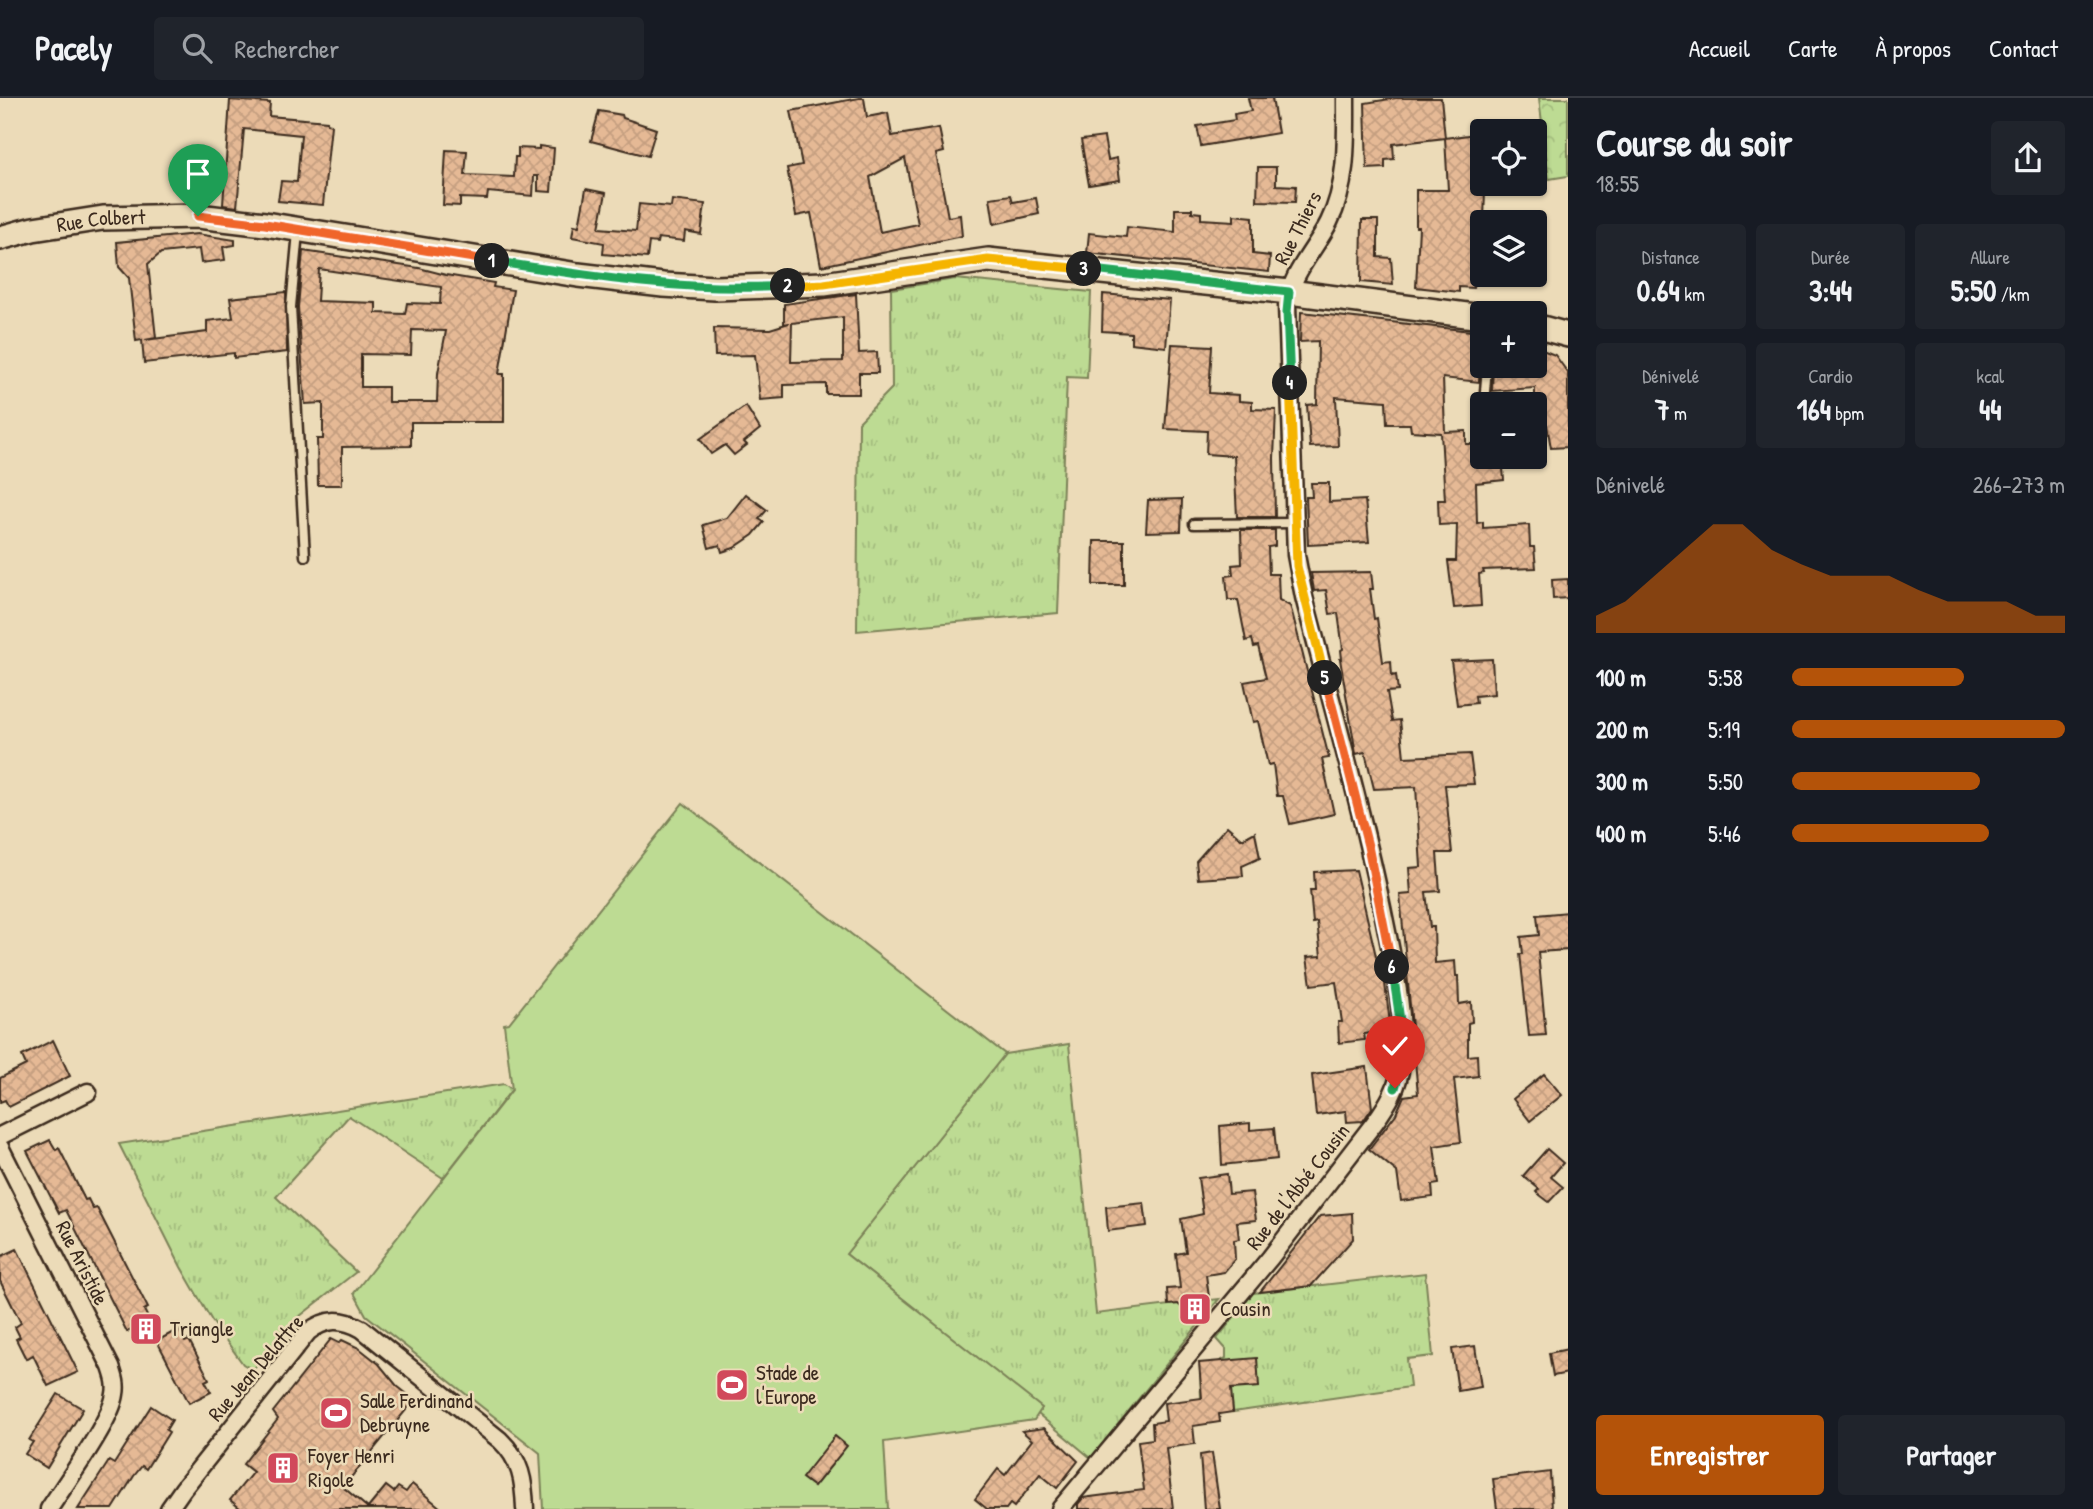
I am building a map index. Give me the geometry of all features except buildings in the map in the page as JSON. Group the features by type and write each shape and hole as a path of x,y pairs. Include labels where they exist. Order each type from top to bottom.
{"main road":[{"name":"Rue Colbert","path":"0,238 70,222 136,216 226,218 578,275 674,286 764,287 824,284 988,260 1289,292 1470,315"},
{"path":"1547,329 1568,335"}],"street":[{"name":"Rue Thiers","path":"1289,292 1330,221 1336,205 1345,160 1346,98"},
{"name":"Rue de l'Abbé Cousin","path":"1060,1509 1270,1258 1376,1122 1391,1098 1400,1074 1402,1034 1389,943 1368,846 1301,587 1296,555 1287,312 1289,292"},
{"path":"0,1136 88,1092"},
{"name":"Rue Aristide","path":"0,1147 111,1367 116,1382 115,1395 106,1420 49,1509"},
{"name":"Rue Jean Delattre","path":"169,1509 308,1332 317,1325 338,1321 362,1329 506,1445 517,1460 522,1474 526,1509"}],"lane":[{"path":"298,229 291,307 305,556"},
{"path":"1194,524 1295,523"}],"green space":[{"path":"1539,98 1568,98 1568,176 1549,179 1547,119 1542,119"},
{"path":"955,279 1091,292 1087,378 1067,377 1058,613 857,631 859,422 892,388 891,289"},
{"path":"683,803 1005,1054 846,1254 1042,1408 1034,1420 884,1442 888,1509 543,1509 540,1453 366,1315 354,1293 512,1090 504,1024 509,1023"},
{"path":"1069,1044 1096,1314 1219,1299 1091,1458 1038,1414 1041,1408 846,1254 1005,1054"},
{"path":"504,1084 512,1089 443,1178 349,1116 276,1197 356,1272 295,1320 253,1370 243,1364 212,1321 181,1267 119,1144"},
{"path":"1425,1273 1433,1356 1407,1359 1410,1387 1233,1412 1232,1402 1201,1398 1200,1372 1226,1358 1226,1349 1217,1339 1253,1293"}],"place":[{"name":"Cousin","path":"1195,1309"},
{"name":"Triangle","path":"146,1329"},
{"name":"Stade de l'Europe","path":"732,1385"},
{"name":"Salle Ferdinand Debruyne","path":"336,1413"},
{"name":"Foyer Henri Rigole","path":"283,1468"}],"route":[{"path":"198,216 265,224 578,275 663,285 715,288 824,284 988,260 1289,292 1287,312 1297,566 1368,846 1389,943 1402,1034 1400,1074 1395,1088"}]}
